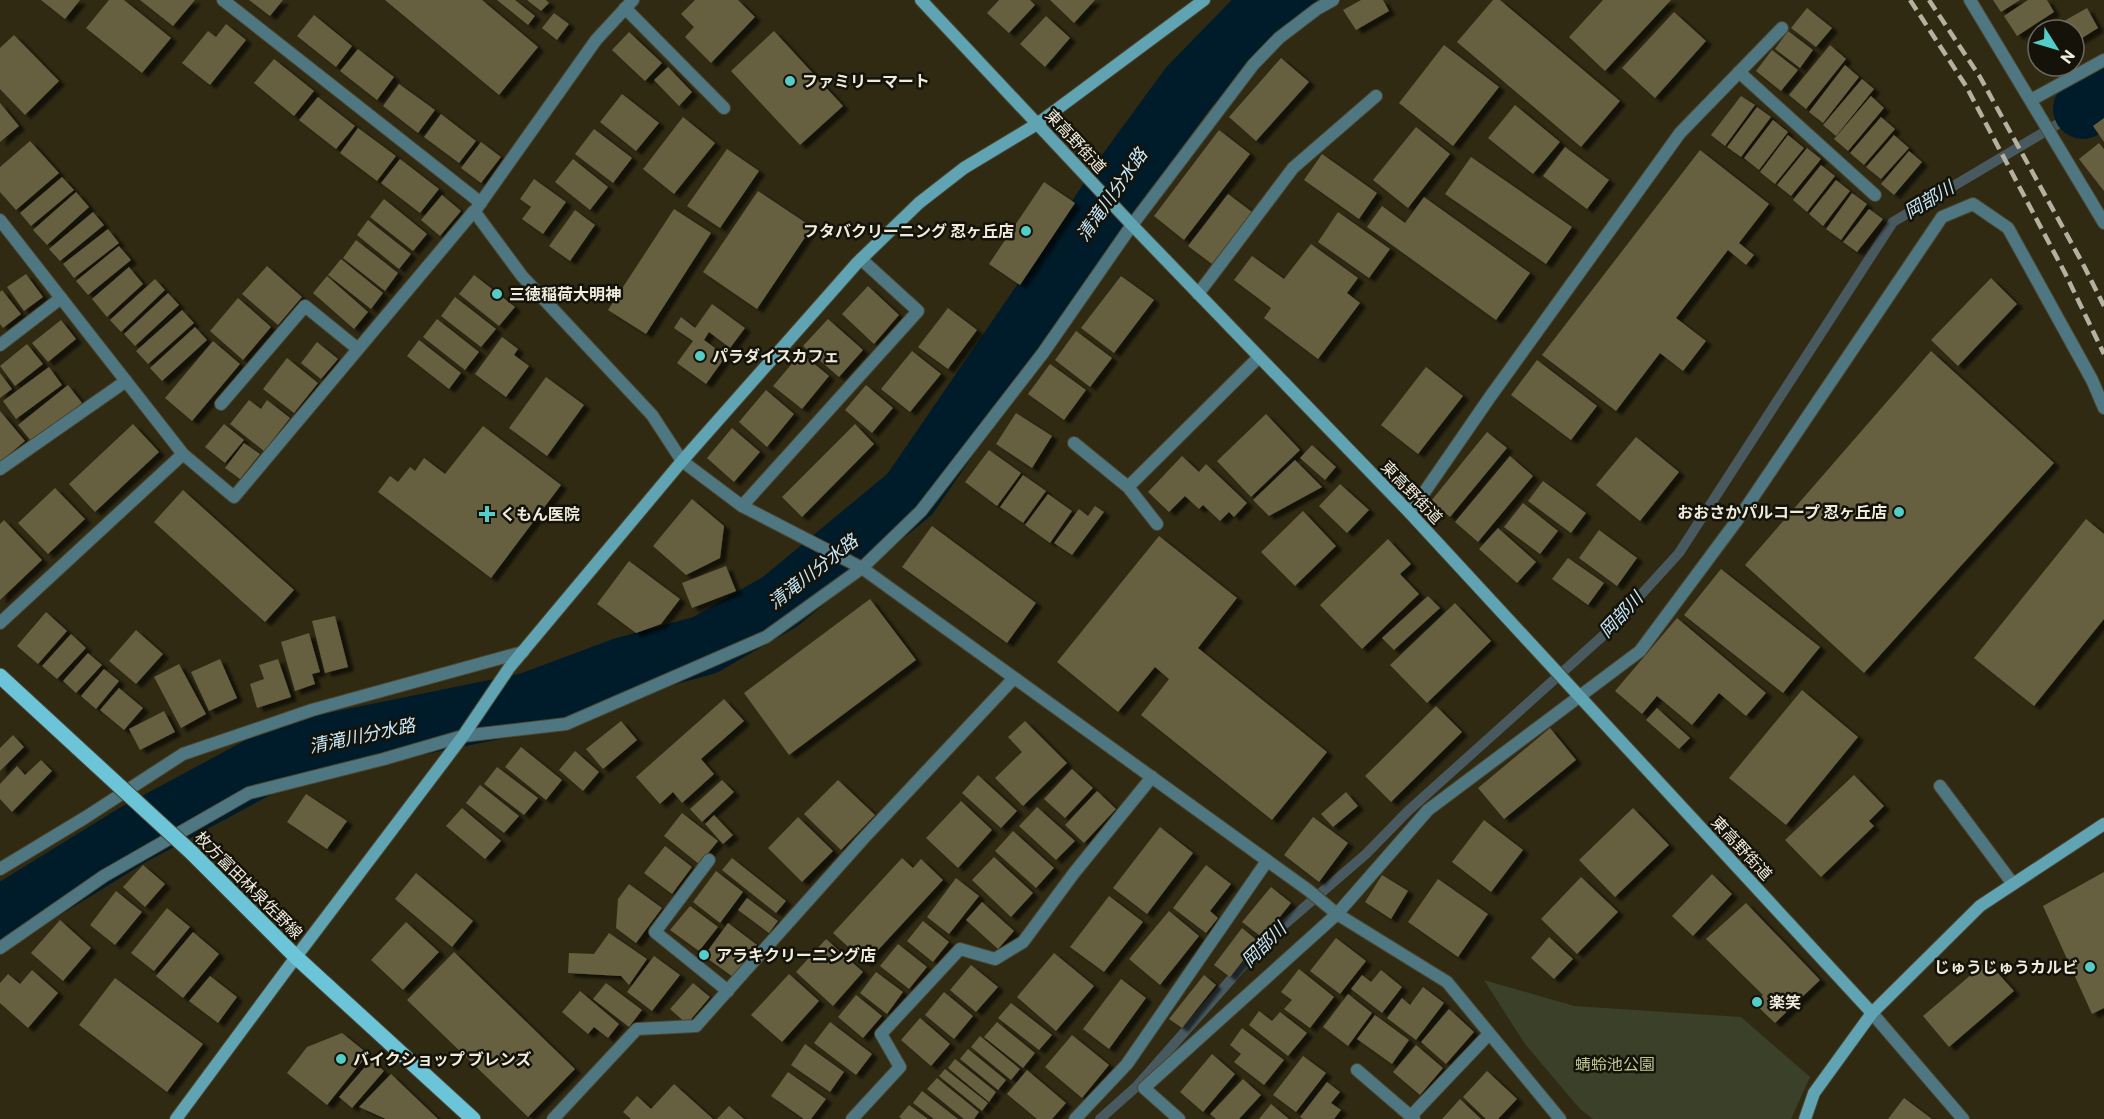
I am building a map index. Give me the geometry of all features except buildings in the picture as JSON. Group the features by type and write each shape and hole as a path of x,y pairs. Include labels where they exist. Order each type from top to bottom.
{"main road":[{"name":"枚方富田林泉佐野線","path":"0,676 191,852 296,957 473,1119"}],"street":[{"path":"223,0 478,207 522,276 652,415 682,461 742,506 862,568 1152,777 1337,914 1447,982 1560,1119"},
{"name":"東高野街道","path":"921,0 1132,225 1410,513 1872,1013"},
{"path":"176,1119 463,736 509,668 682,461 861,259 919,203 964,168 1037,124 1204,0"},
{"path":"0,948 104,876 249,793 384,759 463,736 566,724 766,636 862,568 921,512 1044,353 1132,225 1253,65 1279,38 1317,9 1333,0"},
{"path":"1970,0 2103,221"},
{"path":"0,220 183,454 234,497 478,207 596,40 629,4 724,108"},
{"path":"1410,513 1490,397 1680,133 1782,28"},
{"path":"2031,100 2104,60"},
{"path":"1739,72 1875,195"},
{"path":"1198,294 1293,168 1376,96"},
{"path":"1179,1119 1144,1088 1337,914 1428,810 1640,651 1741,515 1942,218 1973,204 2008,228 2092,380 2104,408"},
{"path":"742,506 918,311 861,259"},
{"path":"0,345 61,298"},
{"path":"221,404 305,306 358,349"},
{"path":"1128,487 1259,357"},
{"path":"0,469 126,381"},
{"path":"1074,443 1128,487 1157,524"},
{"path":"0,623 183,454"},
{"path":"0,869 183,754 312,710 523,652"},
{"path":"553,1119 637,1029 696,1026 863,839 1014,678"},
{"path":"852,1119 900,1067 882,1034 960,950 995,959 1023,942 1074,873 1152,777"},
{"path":"1940,786 2013,884"},
{"path":"1805,1119 1814,1093 1872,1013 1980,906 2104,824"},
{"path":"709,860 655,932 728,991"},
{"path":"1075,1119 1127,1064 1267,861"},
{"path":"1872,1013 1963,1119"},
{"path":"1356,1070 1413,1118 1490,1034"}],"green space":[{"name":"蜻蛉池公園","path":"1484,980 1574,1006 1741,1017 1810,1077 1791,1119 1593,1119 1580,1109 1525,1044"}],"waterway":[{"name":"清滝川分水路","path":"0,917 131,836 287,752 527,703 621,668 705,645 781,601 910,494 1056,281 1126,173 1189,87 1255,19 1287,0"},
{"name":"岡部川","path":"2083,109 2104,96"},
{"name":"岡部川","path":"1100,1119 1136,1087 1264,942 1366,854 1408,811 1606,633 1679,553 1893,222 2083,109"}],"railway":[{"path":"1910,0 1966,86 2065,273 2104,354"},
{"path":"1929,0 1980,77 2104,306"}],"place":[{"name":"ファミリーマート","path":"790,81"},
{"name":"フタバクリーニング 忍ヶ丘店","path":"1026,231"},
{"name":"三徳稲荷大明神","path":"497,294"},
{"name":"パラダイスカフェ","path":"700,356"},
{"name":"おおさかパルコープ 忍ヶ丘店","path":"1899,512"},
{"name":"くもん医院","path":"487,514"},
{"name":"アラキクリーニング店","path":"704,955"},
{"name":"じゅうじゅうカルビ","path":"2090,967"},
{"name":"楽笑","path":"1757,1002"},
{"name":"バイクショップ ブレンズ","path":"341,1059"}]}
